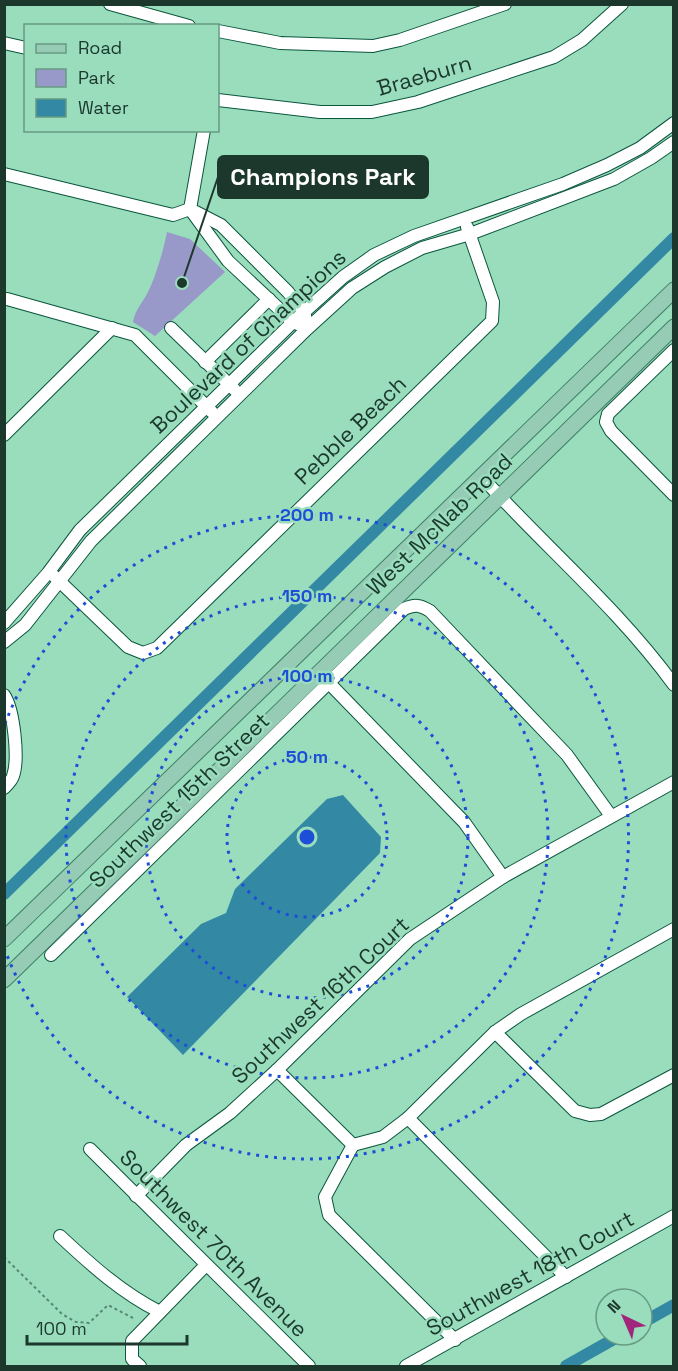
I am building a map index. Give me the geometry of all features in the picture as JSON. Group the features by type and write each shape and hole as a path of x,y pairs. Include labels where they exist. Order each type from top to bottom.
{"main road":[{"name":"West McNab Road","path":"4,939 674,290"},
{"name":"West McNab Road","path":"4,980 674,327"}],"street":[{"path":"110,4 182,24"},
{"path":"219,31 280,43 373,46 400,40 505,4"},
{"name":"Braeburn","path":"219,100 320,112 372,112 418,102 554,57 582,40 622,4"},
{"path":"4,43 24,48"},
{"name":"Boulevard of Champions","path":"4,623 48,573 80,530 293,322 343,277 374,255 414,236 563,184 607,165 640,148 674,123"},
{"path":"204,132 190,209 228,261 293,322 308,329"},
{"name":"Boulevard of Champions","path":"4,642 25,625 91,541 352,288 385,267 422,248 470,234 614,179 674,142"},
{"path":"4,174 173,215 190,209 221,225 288,292 304,312 308,329"},
{"name":"Pebble Beach","path":"48,573 60,580 128,647 143,653 157,648 492,321 493,302 464,218"},
{"path":"7,299 135,335 218,417"},
{"path":"205,362 269,299"},
{"path":"4,435 112,328"},
{"path":"171,328 240,395"},
{"path":"674,350 608,414 606,422 611,431 674,495"},
{"path":"481,476 600,599 674,685"},
{"name":"Southwest 15th Street","path":"51,955 404,609 417,605 430,611 567,755 611,816"},
{"path":"329,683 464,822 503,877"},
{"path":"4,694 9,702 16,739 13,776 4,788"},
{"name":"Southwest 16th Court","path":"136,1196 186,1145 230,1113 277,1070 410,939 503,877 674,782"},
{"path":"455,1340 329,1215 325,1197 353,1145 383,1137 408,1118 495,1032 521,1014 674,928"},
{"path":"495,1032 576,1111 590,1115 601,1114 674,1075"},
{"path":"277,1070 353,1145"},
{"path":"408,1118 566,1276"},
{"name":"Southwest 70th Avenue","path":"90,1149 309,1366"},
{"name":"Southwest 18th Court","path":"406,1366 674,1216"},
{"path":"60,1236 97,1270 143,1304 160,1312"},
{"path":"136,1363 132,1341 206,1265"}],"path":[{"path":"4,1257 62,1314 76,1322 89,1323 108,1305 133,1318"}],"green space":[{"path":"167,232 190,239 225,272 155,336 133,322 154,278"}],"water":[{"path":"343,795 381,837 380,853 183,1055 127,997 201,924 226,913 235,889 327,799"}],"waterway":[{"path":"4,894 674,238"},
{"path":"654,1316 674,1305"},
{"path":"566,1366 600,1347"}],"place":[{"name":"Champions Park","path":"182,283"}]}
